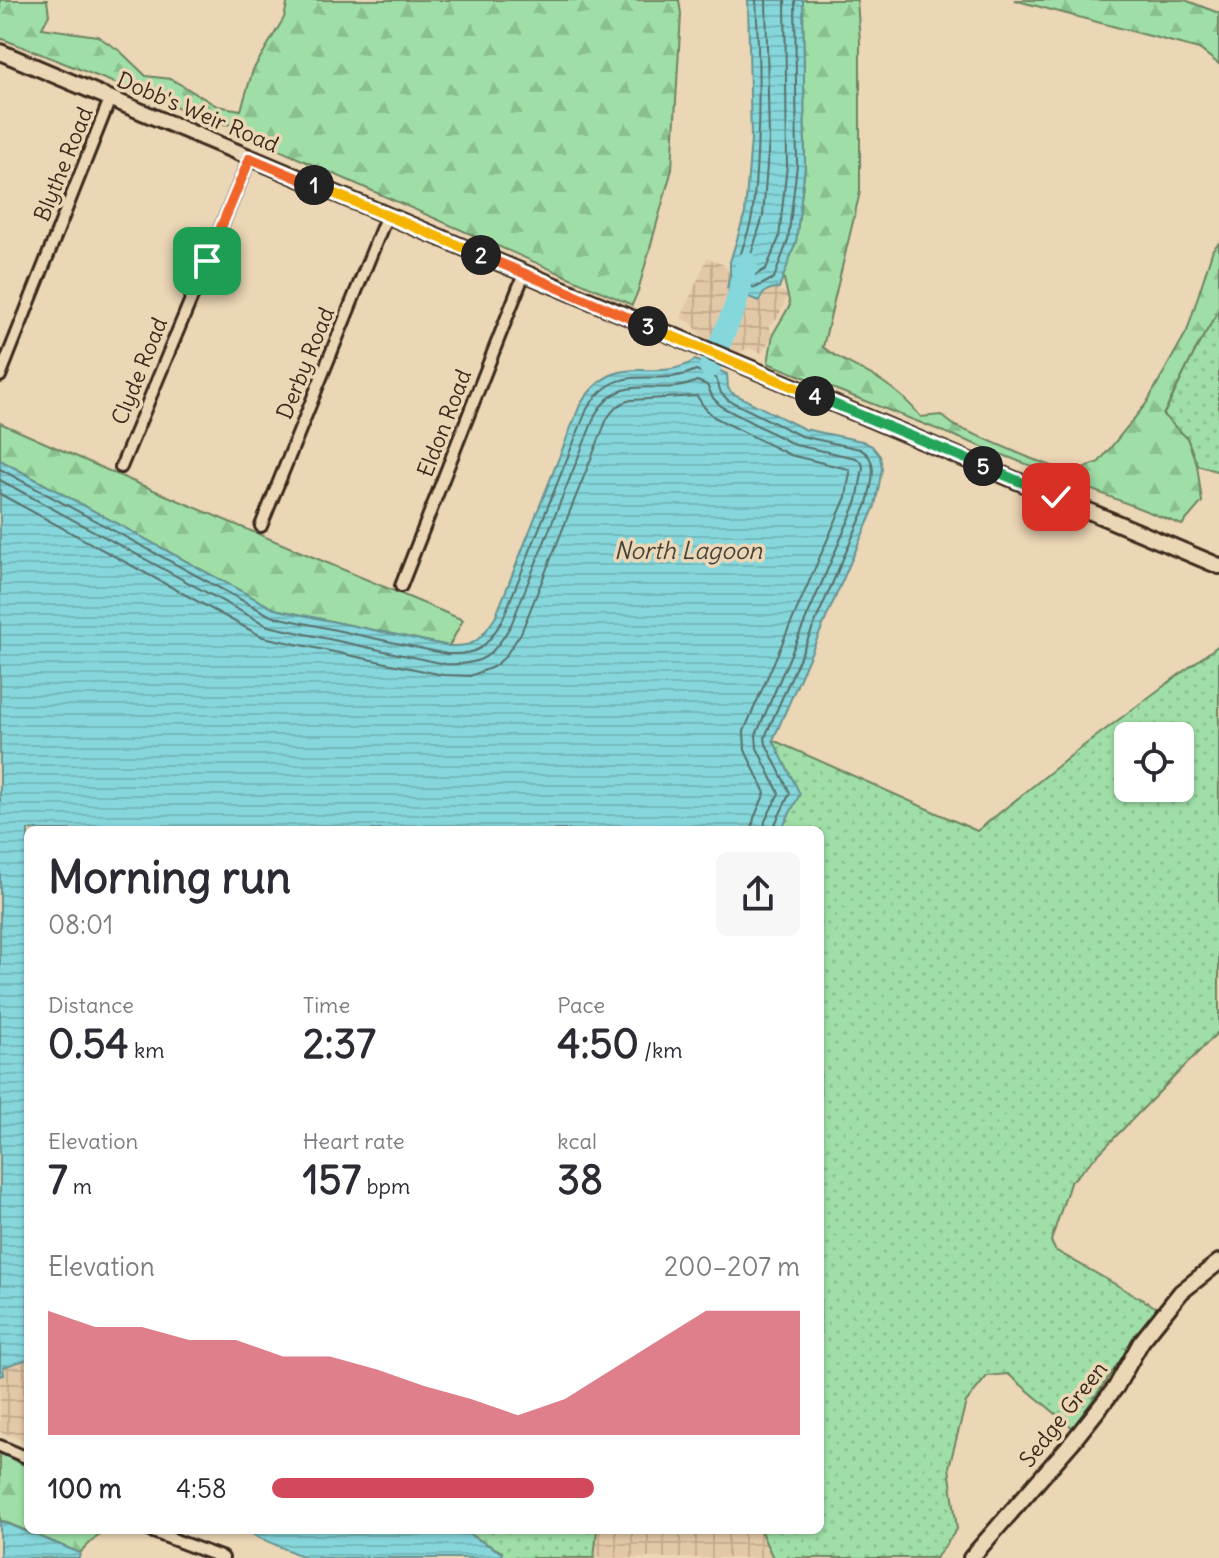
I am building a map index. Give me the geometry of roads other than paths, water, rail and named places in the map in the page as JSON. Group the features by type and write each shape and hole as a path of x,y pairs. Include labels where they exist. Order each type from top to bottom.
{"street":[{"name":"Dobb's Weir Road","path":"0,52 1219,566"},
{"name":"Blythe Road","path":"0,376 110,99"},
{"name":"Clyde Road","path":"121,467 250,158"},
{"name":"Derby Road","path":"261,526 387,215"},
{"name":"Eldon Road","path":"401,586 524,274"},
{"name":"Sedge Green","path":"971,1558 1116,1387 1141,1342 1181,1292 1219,1262"},
{"path":"0,1446 24,1456"},
{"path":"159,1534 223,1558"}],"water":[{"path":"748,0 803,0 805,165 796,242 779,288 767,291 759,301 746,296 745,290 738,292 727,288 730,262 745,213 751,139"},
{"name":"North Lagoon","path":"695,360 727,374 728,388 732,393 804,429 862,441 872,446 880,456 882,469 875,506 773,740 800,794 783,826 24,826 24,1360 3,1367 4,1375 0,1376 0,460 274,609 449,646 466,645 481,636 495,618 580,405 594,387 608,376 636,370 679,367"},
{"path":"0,1521 24,1531 24,1534 32,1534 80,1553 79,1558 0,1558"},
{"path":"253,1534 468,1534 502,1553 500,1558 306,1558"}],"waterway":[{"path":"710,367 735,307 747,263"}]}
